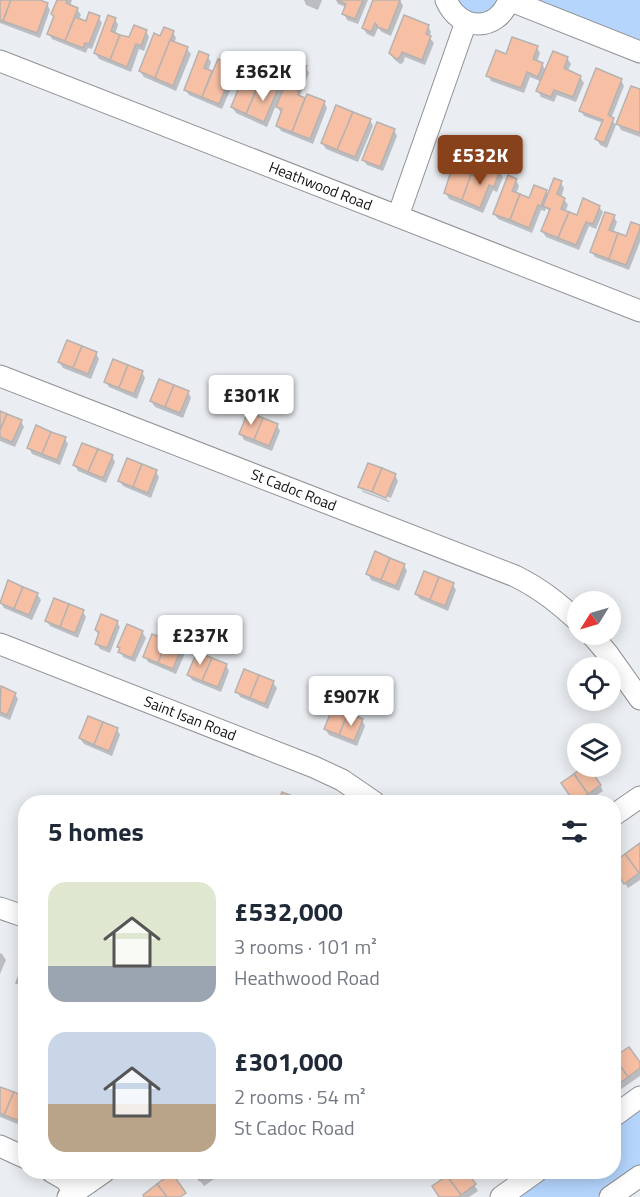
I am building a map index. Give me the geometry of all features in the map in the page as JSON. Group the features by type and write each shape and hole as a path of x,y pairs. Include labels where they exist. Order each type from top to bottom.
{"street":[{"path":"446,0 450,10 457,17 476,24 496,19 503,12 509,0 640,52"},
{"path":"398,216 466,22"},
{"name":"Heathwood Road","path":"0,61 640,311"},
{"name":"St Cadoc Road","path":"0,376 515,576 536,586 567,611"},
{"name":"Saint Isan Road","path":"0,644 314,767 342,780 364,795"},
{"path":"600,645 640,699"},
{"path":"621,810 640,797"},
{"path":"0,908 18,914"},
{"path":"621,1111 640,1097"},
{"path":"0,1146 18,1154"},
{"path":"610,1197 640,1176"},
{"path":"64,1179 71,1195 94,1179"},
{"path":"501,1197 526,1179"}],"shaded area":[{"path":"454,0 501,0 497,8 475,16"},
{"path":"522,0 640,0 640,46"},
{"path":"640,1105 640,1169 600,1197 512,1197 537,1179 621,1179 621,1119"}],"building":[{"path":"0,0 11,0 3,21 0,20"},
{"path":"11,0 40,0 48,3 37,33 3,21"},
{"path":"57,0 67,0 66,3 78,8 65,41 47,34 54,16 51,14"},
{"path":"337,0 363,0 355,19 342,14 346,4"},
{"path":"373,0 400,0 388,31 377,27 375,23 371,32 362,28"},
{"path":"89,12 100,16 89,44 85,43 83,48 65,41 75,17 86,21"},
{"path":"108,15 116,18 111,31 120,35 110,60 94,53"},
{"path":"404,15 429,25 426,34 431,36 422,60 402,52 396,59 389,53"},
{"path":"134,25 147,30 141,46 136,44 127,67 110,60 120,35 129,37"},
{"path":"164,27 174,31 155,78 139,71 154,33 160,36"},
{"path":"512,37 538,46 533,59 543,63 538,77 527,72 521,88 486,76 496,50 506,54"},
{"path":"170,40 188,47 173,86 155,78"},
{"path":"199,51 209,55 204,68 212,71 202,97 184,90"},
{"path":"553,51 568,57 564,68 581,76 573,97 554,90 551,97 536,91"},
{"path":"218,59 235,66 219,104 202,97"},
{"path":"294,61 307,66 297,90 298,95 305,98 292,132 276,126 282,109 276,107"},
{"path":"596,68 622,79 608,115 614,118 604,143 595,139 603,120 579,111"},
{"path":"239,69 261,78 246,114 231,107 240,85 233,82"},
{"path":"271,80 280,84 264,122 246,114 257,89 266,93"},
{"path":"631,86 640,89 640,133 616,124"},
{"path":"307,94 325,101 310,139 292,132"},
{"path":"336,105 353,112 337,150 321,143"},
{"path":"353,112 371,119 355,157 337,150"},
{"path":"377,122 395,129 380,167 362,160"},
{"path":"460,155 469,159 464,172 471,175 462,200 444,193 452,168 454,169"},
{"path":"485,164 500,170 494,187 489,185 480,208 462,200 471,175 480,177"},
{"path":"508,175 517,179 512,191 520,194 510,220 493,214"},
{"path":"554,178 562,181 557,194 565,198 561,209 569,212 558,238 541,231 550,209 543,206"},
{"path":"534,185 547,190 529,228 510,220 520,194 529,198"},
{"path":"583,198 600,206 593,224 586,222 576,245 558,238 569,212 577,215"},
{"path":"605,212 615,215 609,230 618,233 609,259 590,252"},
{"path":"631,222 640,225 640,229 626,265 609,259 618,233 626,236"},
{"path":"67,340 82,346 73,368 58,362"},
{"path":"82,346 97,352 88,374 73,368"},
{"path":"113,359 128,365 119,388 104,382"},
{"path":"128,365 143,371 134,394 119,388"},
{"path":"159,379 174,385 165,407 150,401"},
{"path":"174,385 189,391 180,413 165,407"},
{"path":"0,411 7,414 0,430"},
{"path":"248,412 263,418 254,440 239,434"},
{"path":"7,414 22,420 12,442 0,437 0,430"},
{"path":"263,418 278,424 269,446 254,440"},
{"path":"36,425 51,432 42,454 27,448"},
{"path":"51,432 66,437 57,460 42,454"},
{"path":"82,443 98,449 88,472 73,465"},
{"path":"98,449 113,455 103,478 88,472"},
{"path":"127,458 142,464 133,487 118,481"},
{"path":"368,463 382,468 372,492 358,487"},
{"path":"142,464 157,470 148,493 133,487"},
{"path":"382,468 396,474 386,498 372,492"},
{"path":"375,551 390,558 381,580 366,574"},
{"path":"390,558 405,564 396,586 381,580"},
{"path":"424,571 439,577 430,600 415,594"},
{"path":"439,577 454,583 445,606 430,600"},
{"path":"8,580 23,587 14,609 0,603"},
{"path":"23,587 38,593 29,615 14,609"},
{"path":"54,598 69,604 60,627 45,621"},
{"path":"69,604 84,610 75,633 60,627"},
{"path":"101,614 118,621 107,648 95,644 99,632 95,630"},
{"path":"127,624 143,631 132,658 118,652 120,648 117,647"},
{"path":"152,634 167,640 158,663 143,657"},
{"path":"167,640 182,646 173,669 158,663"},
{"path":"197,652 212,658 202,681 187,675"},
{"path":"212,658 227,664 218,687 202,681"},
{"path":"244,669 259,675 250,698 235,692"},
{"path":"259,675 274,681 265,704 250,698"},
{"path":"1,686 16,693 7,715 0,712"},
{"path":"333,707 348,713 339,735 324,729"},
{"path":"348,713 363,719 354,741 339,735"},
{"path":"88,716 103,722 94,745 79,738"},
{"path":"103,722 118,728 109,751 94,745"},
{"path":"570,777 576,777 588,794 569,795 561,783"},
{"path":"576,777 596,777 601,785 588,794"},
{"path":"640,843 640,872 639,873 625,854"},
{"path":"625,854 639,873 624,884 621,880 621,857"},
{"path":"629,1047 640,1062 640,1068 628,1077 621,1067 621,1052"},
{"path":"621,1067 628,1077 621,1082"},
{"path":"0,1087 14,1092 4,1115 0,1113"},
{"path":"14,1092 18,1094 18,1120 4,1115"},
{"path":"164,1179 176,1179 186,1193 180,1197 167,1197 157,1184"},
{"path":"442,1179 449,1179 461,1195 439,1197 432,1186"},
{"path":"449,1179 472,1179 476,1184 461,1195"},
{"path":"157,1184 167,1197 144,1197 143,1195"}]}
